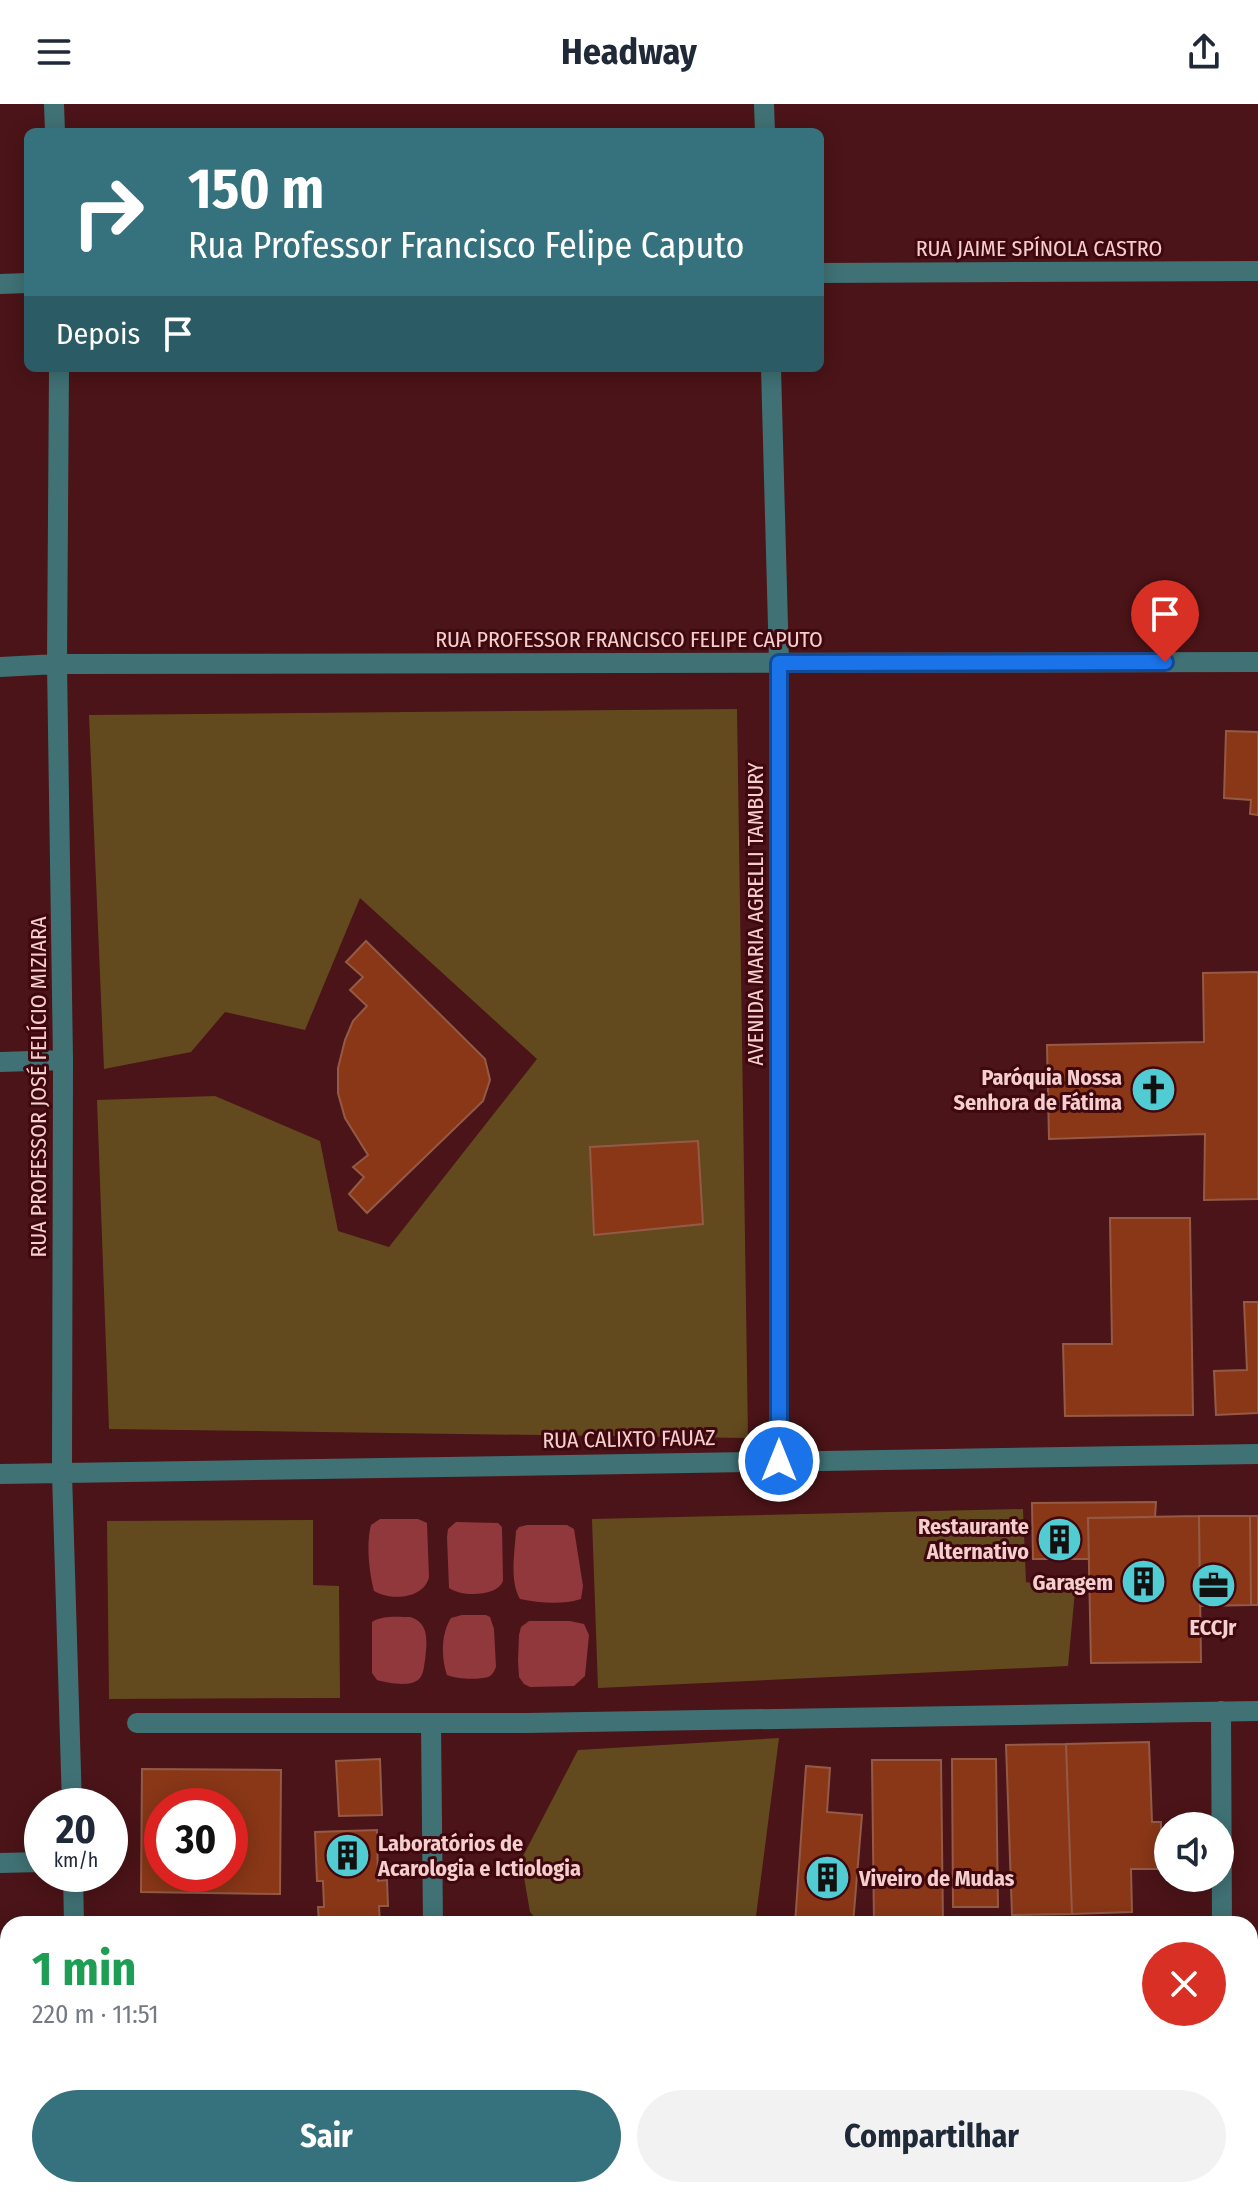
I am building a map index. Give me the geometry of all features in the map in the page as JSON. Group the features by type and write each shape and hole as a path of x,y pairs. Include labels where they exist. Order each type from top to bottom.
{"street":[{"path":"54,104 55,128"},
{"path":"764,104 765,128"},
{"name":"RUA JAIME SPÍNOLA CASTRO","path":"824,273 1258,271"},
{"path":"0,284 24,283"},
{"name":"RUA PROFESSOR JOSÉ FELÍCIO MIZIARA","path":"59,372 57,664 63,1060 62,1473 71,1788"},
{"name":"AVENIDA MARIA AGRELLI TAMBURY","path":"771,372 779,663 779,1461"},
{"name":"RUA PROFESSOR FRANCISCO FELIPE CAPUTO","path":"0,667 57,664 1258,662"},
{"path":"0,1062 63,1060"},
{"name":"RUA CALIXTO FAUAZ","path":"0,1474 1258,1454"},
{"path":"1221,1711 1222,1916"},
{"path":"137,1723 431,1724 1258,1711"},
{"path":"431,1724 433,1916"},
{"path":"0,1863 24,1862"},
{"path":"73,1892 74,1916"}],"shaded area":[{"path":"737,709 748,1438 109,1429 97,1100 215,1096 320,1141 338,1231 389,1247 537,1059 360,898 305,1030 225,1012 191,1052 104,1069 89,715"},
{"path":"1023,1509 1026,1582 1075,1591 1068,1666 598,1688 592,1519"},
{"path":"380,1519 418,1519 427,1523 429,1577 421,1590 414,1594 398,1597 374,1591 369,1541 371,1525"},
{"path":"313,1520 313,1585 339,1586 340,1698 109,1699 107,1521"},
{"path":"456,1522 498,1523 502,1527 503,1581 494,1590 470,1594 449,1588 447,1537 448,1529"},
{"path":"527,1525 567,1525 574,1529 583,1586 581,1599 551,1603 520,1599 514,1574 516,1531"},
{"path":"462,1615 490,1617 494,1629 496,1667 488,1677 467,1679 447,1675 443,1653 445,1631 451,1618"},
{"path":"385,1617 410,1617 421,1624 426,1634 421,1676 406,1684 377,1680 372,1673 372,1622"},
{"path":"529,1621 584,1624 589,1635 585,1676 574,1686 530,1687 519,1677 519,1635 521,1627"},
{"path":"779,1738 756,1916 534,1916 530,1912 521,1860 578,1750"}],"building":[{"path":"1226,731 1258,732 1258,815 1250,814 1251,800 1224,798"},
{"path":"366,941 485,1059 490,1080 483,1101 367,1213 349,1194 364,1177 353,1167 368,1155 345,1118 338,1093 338,1068 345,1040 353,1021 367,1006 350,990 363,977 346,962"},
{"name":"Paróquia Nossa Senhora de Fátima","path":"1258,972 1258,1199 1204,1200 1205,1134 1049,1139 1047,1045 1204,1042 1203,973"},
{"path":"698,1141 703,1224 594,1235 590,1147"},
{"path":"1110,1218 1190,1218 1193,1415 1065,1416 1063,1344 1112,1344"},
{"path":"1244,1302 1258,1302 1258,1413 1216,1415 1214,1371 1247,1370"},
{"name":"Restaurante Alternativo","path":"1156,1502 1155,1517 1088,1518 1089,1559 1033,1559 1032,1503"},
{"name":"Garagem","path":"1199,1516 1201,1662 1091,1663 1088,1518"},
{"path":"1199,1516 1250,1516 1251,1605 1200,1606"},
{"path":"1250,1516 1258,1516 1258,1605 1251,1605"},
{"path":"1149,1742 1154,1869 1131,1869 1132,1912 1072,1914 1066,1744"},
{"path":"1066,1744 1072,1914 1012,1915 1006,1745"},
{"path":"380,1759 382,1815 339,1816 336,1761"},
{"path":"952,1759 996,1759 998,1907 953,1907"},
{"path":"872,1760 941,1760 943,1916 874,1916"},
{"name":"Viveiro de Mudas","path":"806,1766 830,1768 827,1812 862,1815 854,1916 796,1916"},
{"path":"142,1769 281,1770 280,1894 141,1892"},
{"name":"Laboratórios de Acarologia e Ictiologia","path":"377,1830 378,1881 387,1880 388,1906 379,1906 380,1916 319,1916 318,1907 324,1907 323,1881 317,1881 315,1832"}],"place":[{"name":"Paróquia Nossa Senhora de Fátima","path":"1153,1090"},
{"name":"Restaurante Alternativo","path":"1060,1539"},
{"name":"Garagem","path":"1144,1582"},
{"name":"ECCJr","path":"1213,1586"},
{"name":"Laboratórios de Acarologia e Ictiologia","path":"347,1856"},
{"name":"Viveiro de Mudas","path":"828,1878"}],"route":[{"path":"779,1461 779,663 1165,662"}]}
